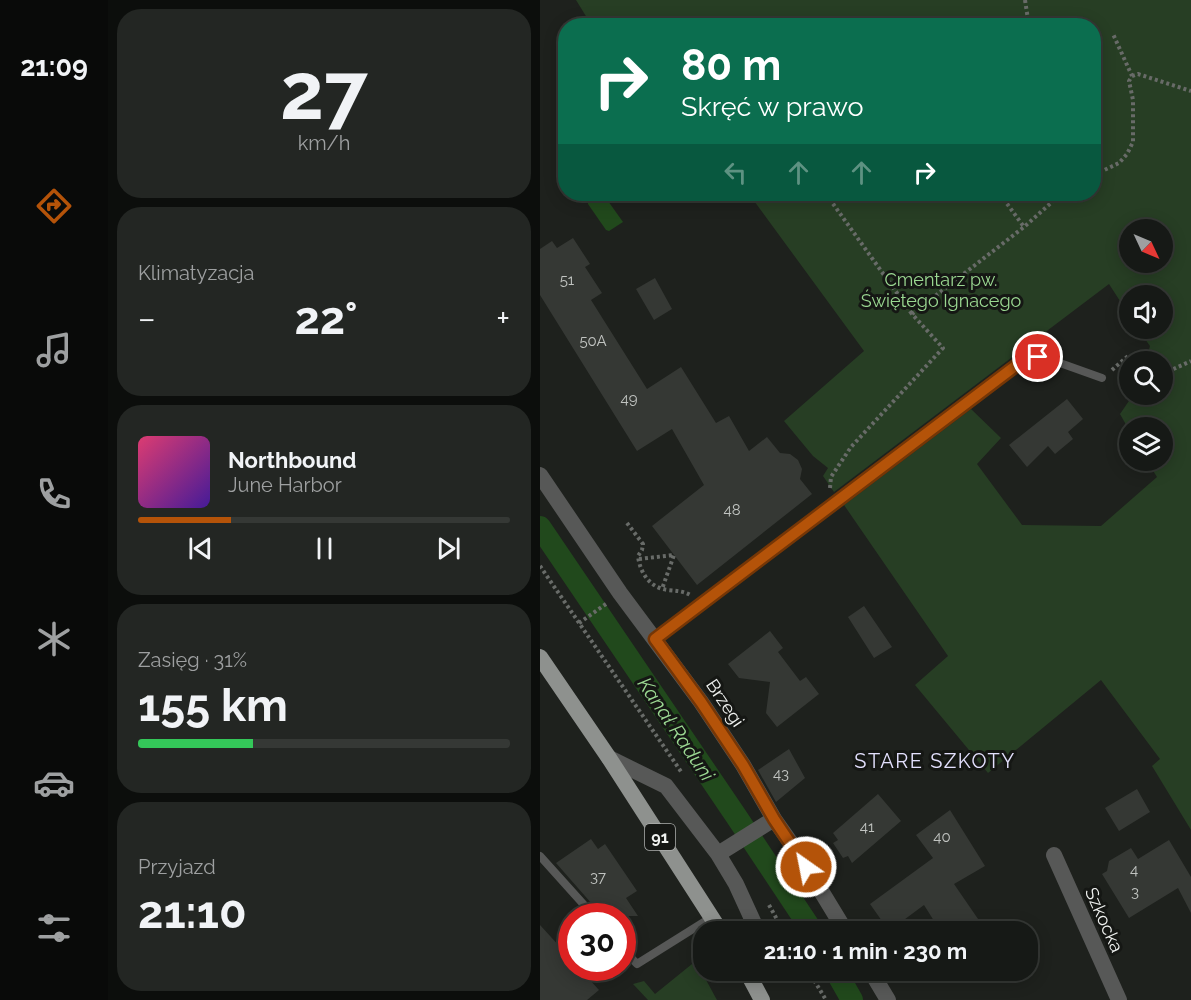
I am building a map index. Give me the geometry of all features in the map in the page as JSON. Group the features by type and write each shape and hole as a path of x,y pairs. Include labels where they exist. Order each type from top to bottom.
{"main road":[{"name":"91","path":"540,657 609,758 714,921"},
{"path":"752,981 762,1000"}],"street":[{"name":"Brzegi","path":"540,475 620,593 707,711 743,765 770,821 798,853 839,921"},
{"path":"609,758 666,786 718,854 736,884 753,921"},
{"path":"718,854 770,821"},
{"name":"Szkocka","path":"1054,855 1119,1000"},
{"path":"877,981 888,1000"}],"lane":[{"path":"655,639 1026,358 1046,358 1102,378"},
{"path":"540,856 582,903"},
{"path":"636,963 712,917"}],"path":[{"path":"1025,0 1028,18"},
{"path":"1113,34 1132,76"},
{"path":"1132,76 1138,75 1191,91"},
{"path":"1101,172 1119,164 1133,142 1133,100 1129,81 1132,76"},
{"path":"831,201 912,314 943,348 851,447 831,477 830,490 834,504"},
{"path":"1005,201 1024,227"},
{"path":"912,314 1024,227 1053,201"},
{"path":"1173,369 1191,361"},
{"path":"1102,378 1119,364"},
{"path":"627,523 640,537 643,544 638,556 645,576 662,589 691,595 700,605"},
{"path":"639,559 674,555 662,589"},
{"path":"540,566 685,778"},
{"path":"579,623 614,598"},
{"path":"768,904 778,921"},
{"path":"815,981 826,1000"}],"green space":[{"name":"Cmentarz pw. Świętego Ignacego","path":"576,0 1191,0 1191,830 1152,766 1160,759 1101,680 988,773 915,685 948,656 844,505 971,409 1001,438 977,464 1022,525 1101,526 1157,477 1153,471 1173,471 1173,417 1122,417 1120,414 1126,405 1173,405 1173,351 1149,351 1150,346 1145,339 1173,339 1173,285 1119,285 1119,300 1109,284 834,492 823,476 828,468 813,456 784,421 864,351 754,201 1101,201 1101,18 587,18"},
{"path":"692,964 693,981 706,981 717,1000 648,1000 633,984 644,981 655,994"}],"shaded area":[{"path":"588,201 608,201 623,222 609,231 606,230"}],"building":[{"path":"573,238 590,264 585,267 602,293 591,300 647,389 681,367 716,423 729,416 749,451 767,437 780,453 790,454 798,460 802,469 800,479 812,494 697,585 652,526 704,485 672,429 637,451 540,295 540,249 552,241 557,248"},
{"path":"655,278 672,309 654,320 636,289"},
{"path":"1067,399 1083,419 1068,432 1073,439 1055,454 1048,446 1027,467 1009,445"},
{"path":"864,606 892,647 874,658 848,617"},
{"path":"770,631 783,648 778,652 800,681 806,677 819,694 777,727 766,713 770,682 739,678 728,664"},
{"path":"789,749 805,778 776,802 758,770"},
{"path":"1137,789 1150,812 1119,831 1105,808"},
{"path":"878,794 901,821 852,863 848,856 843,858 833,843 838,840 833,833"},
{"path":"950,810 985,866 954,884 979,921 934,921 924,905 902,921 882,921 870,904 933,858 916,835"},
{"path":"591,839 598,849 605,844 637,891 626,898 629,903 591,903 556,863"},
{"path":"1169,840 1191,877 1191,913 1178,888 1129,918 1102,874 1107,871 1109,861 1131,848 1138,859"},
{"path":"540,925 558,945 558,981 591,981 599,990 587,1000 540,1000"}],"waterway":[{"name":"Kanał Raduni","path":"540,527 806,921"},
{"name":"Kanał Raduni","path":"841,981 852,1000"}],"district":[{"name":"STARE SZKOTY","path":"935,761"}],"route":[{"path":"806,867 774,819 743,765 655,639 1026,358 1038,357"}]}
